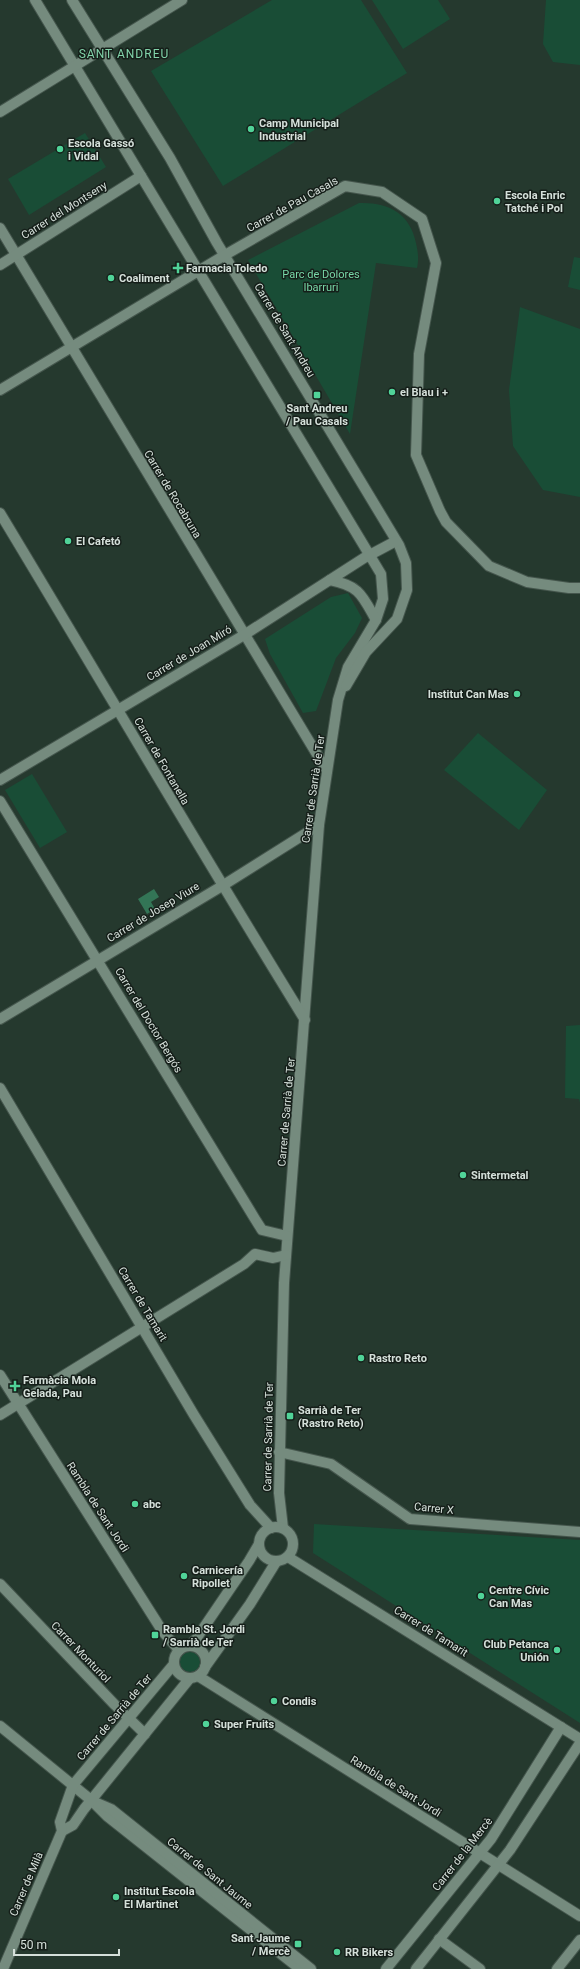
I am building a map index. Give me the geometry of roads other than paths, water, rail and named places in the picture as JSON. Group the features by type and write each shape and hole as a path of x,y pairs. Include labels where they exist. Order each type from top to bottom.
{"street":[{"path":"35,0 370,555"},
{"name":"Carrer de Sant Andreu","path":"72,0 170,158 393,543"},
{"path":"0,112 182,0"},
{"name":"Carrer del Montseny","path":"0,265 141,176"},
{"name":"Carrer de Pau Casals","path":"0,390 199,272 225,255 346,186 382,192 422,219 436,263 419,354 416,455 446,522 490,566 527,582 569,588 580,588"},
{"name":"Carrer de Rocabruna","path":"0,228 327,771"},
{"name":"Carrer de Fontanella","path":"0,513 119,709 222,886 305,1020"},
{"name":"Carrer de Joan Miró","path":"0,780 244,635 370,555 393,543"},
{"name":"Carrer de Sarrià de Ter","path":"338,700 366,652 397,619 407,590 406,563 393,543"},
{"name":"Carrer de Sarrià de Ter","path":"282,1528 279,1493 279,1452 286,1255 319,825 338,700 348,667 376,620 383,599 381,574 370,555"},
{"path":"330,580 344,583 361,594 376,620"},
{"name":"Carrer del Doctor Bergós","path":"0,801 98,959 262,1230 288,1236"},
{"name":"Carrer de Josep Viure","path":"0,1019 222,886 319,825"},
{"name":"Carrer de Tamarit","path":"0,1088 194,1415 246,1498 271,1528"},
{"path":"0,1415 244,1264 255,1254 273,1258 286,1255"},
{"name":"Rambla de Sant Jordi","path":"0,1375 163,1632 184,1648"},
{"name":"Carrer X","path":"279,1452 331,1464 410,1519 580,1532"},
{"path":"62,1831 73,1826 91,1800 145,1734 194,1677 205,1667 250,1604 276,1562 288,1557 292,1552 293,1541 291,1536 282,1528 271,1528 261,1536 259,1544 249,1561 201,1633 176,1654 174,1664 177,1673 181,1676 194,1677"},
{"path":"259,1544 263,1556 276,1562"},
{"name":"Carrer de Tamarit","path":"288,1557 580,1739"},
{"name":"Carrer Monturiol","path":"0,1584 145,1734"},
{"path":"184,1648 198,1649 202,1652 206,1662 205,1667"},
{"name":"Carrer de Sarrià de Ter","path":"73,1785 174,1664"},
{"name":"Rambla de Sant Jordi","path":"194,1677 580,1916"},
{"name":"Carrer de Sant Jaume","path":"0,1726 91,1800 107,1816 300,1969"},
{"name":"Carrer de la Mercè","path":"386,1969 491,1839 561,1727"},
{"path":"416,1969 497,1864 510,1850 580,1743"},
{"name":"Carrer de Milà","path":"3,1969 62,1831 60,1822 73,1785"},
{"name":"Carrer de Sant Jaume","path":"91,1800 111,1809 311,1969"},
{"path":"439,1939 480,1969"},
{"path":"558,1969 580,1940"}],"place":[{"name":"Camp Municipal Industrial","path":"251,129"},
{"name":"Escola Gassó i Vidal","path":"60,149"},
{"name":"Escola Enric Tatché i Pol","path":"497,201"},
{"name":"Farmacia Toledo","path":"178,268"},
{"name":"Coaliment","path":"111,278"},
{"name":"el Blau i +","path":"392,392"},
{"name":"Sant Andreu / Pau Casals","path":"317,395"},
{"name":"El Cafetó","path":"68,541"},
{"name":"Institut Can Mas","path":"517,694"},
{"name":"Sintermetal","path":"463,1175"},
{"name":"Rastro Reto","path":"361,1358"},
{"name":"Farmàcia Mola Gelada, Pau","path":"15,1386"},
{"name":"Sarrià de Ter (Rastro Reto)","path":"290,1416"},
{"name":"abc","path":"135,1504"},
{"name":"Carnicería Ripollet","path":"184,1576"},
{"name":"Centre Cívic Can Mas","path":"481,1596"},
{"name":"Rambla St. Jordi / Sarrià de Ter","path":"155,1635"},
{"name":"Club Petanca Unión","path":"557,1650"},
{"name":"Condis","path":"274,1701"},
{"name":"Super Fruits","path":"206,1724"},
{"name":"Institut Escola El Martinet","path":"116,1897"},
{"name":"Sant Jaume / Mercè","path":"298,1944"},
{"name":"RR Bikers","path":"337,1952"}],"district":[{"name":"SANT ANDREU","path":"124,54"}],"park label":[{"name":"Parc de Dolores Ibarruri","path":"321,280"}]}
